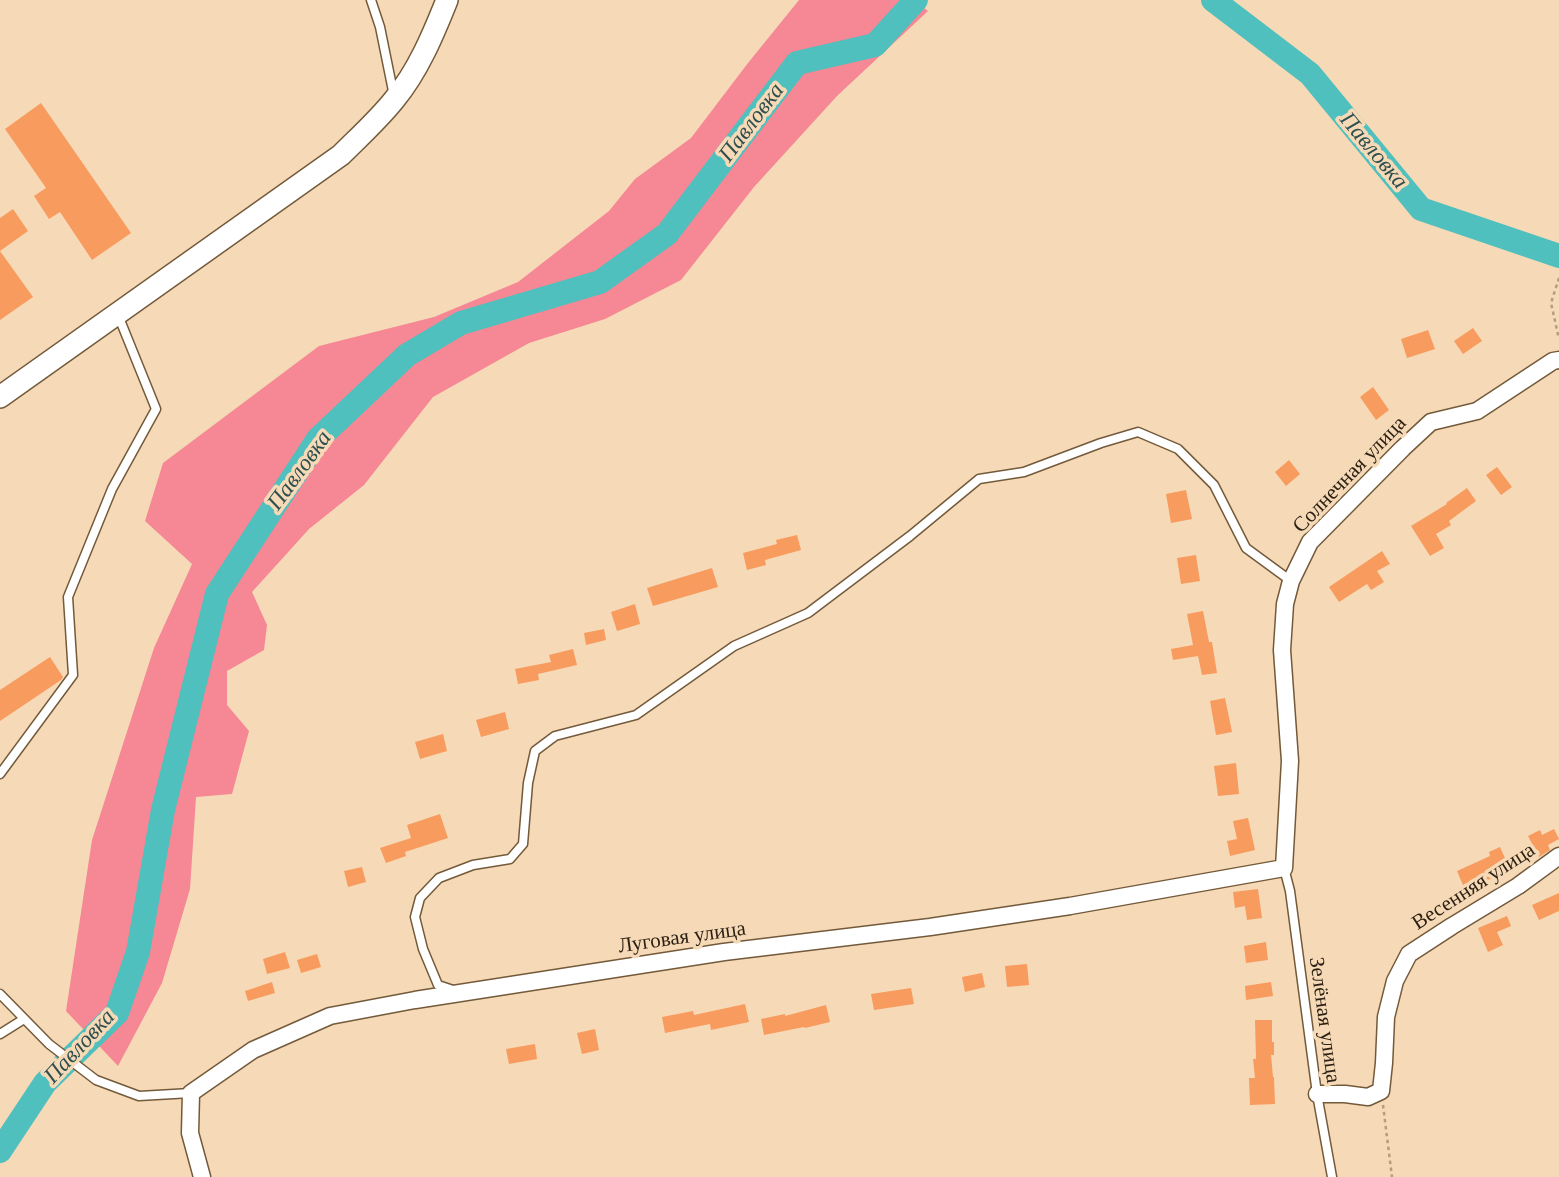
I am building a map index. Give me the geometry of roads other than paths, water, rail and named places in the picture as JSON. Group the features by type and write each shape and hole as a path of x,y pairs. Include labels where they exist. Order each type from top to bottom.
{"street":[{"path":"0,397 341,155 395,99 427,47 447,0"},
{"name":"Солнечная улица","path":"1284,868 1290,761 1282,650 1285,604 1291,581 1311,542 1431,422 1477,411 1553,361 1559,360"},
{"name":"Весенняя улица","path":"1317,1094 1368,1097 1381,1091 1387,1017 1395,981 1409,954 1518,886 1559,856"},
{"name":"Луговая улица","path":"191,1093 253,1050 330,1016 415,1000 724,952 1070,906 1284,868"},
{"path":"191,1093 190,1133 202,1177"}],"lane":[{"path":"371,0 380,27 395,99"},
{"path":"0,774 73,675 68,597 112,489 156,409 118,315"},
{"path":"463,993 439,985 423,949 415,917 420,898 439,878 473,865 510,859 523,844 528,783 535,751 555,736 636,715 734,646 808,613 910,536 979,479 1024,472 1138,432 1178,449 1214,485 1246,548 1291,581"},
{"name":"Зелёная улица","path":"1284,868 1290,891 1317,1094 1332,1177"},
{"path":"0,994 49,1044 96,1080 139,1096 191,1093"},
{"path":"0,1034 24,1019"}],"waterway":[{"name":"Павловка","path":"0,1151 45,1083 117,1013 138,952 163,810 217,594 318,439 407,355 461,323 600,282 667,234 797,63 875,45 916,0"},
{"name":"Павловка","path":"1213,0 1310,74 1421,209 1559,256"}]}
